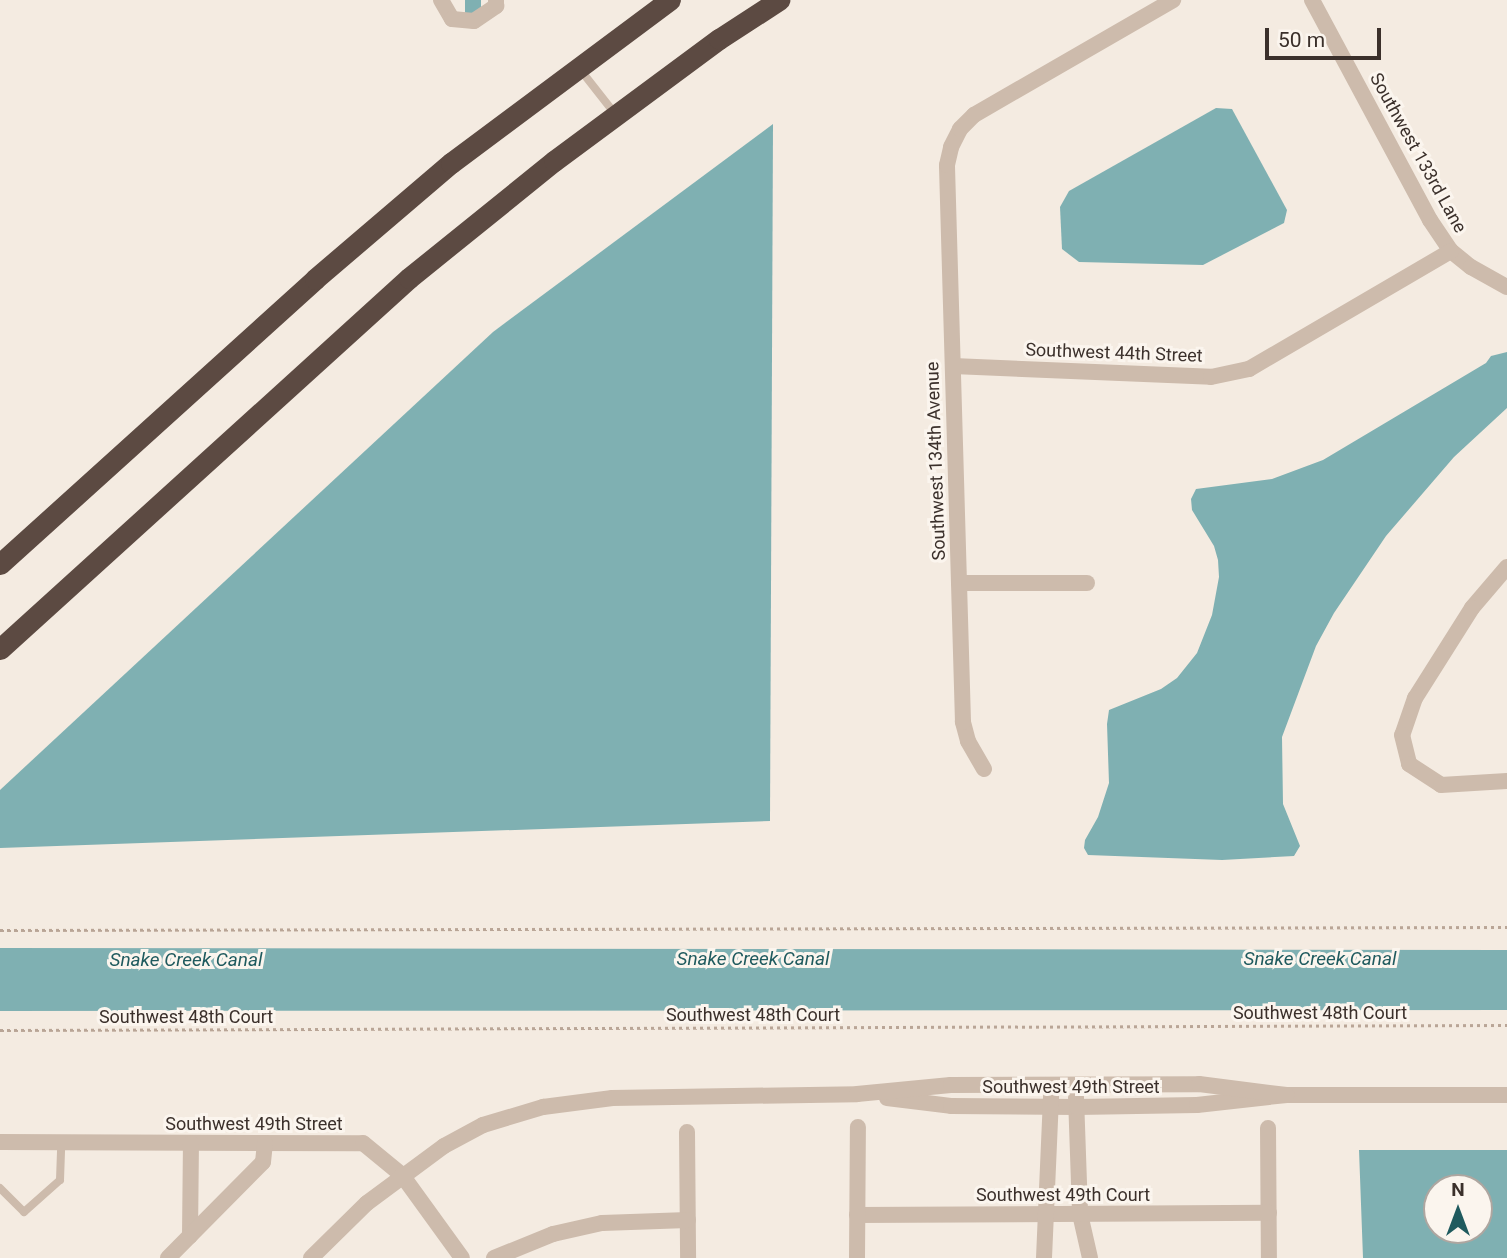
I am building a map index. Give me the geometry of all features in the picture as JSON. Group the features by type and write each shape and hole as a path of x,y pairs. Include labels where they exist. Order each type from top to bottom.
{"highway":[{"path":"0,564 315,279 451,163 670,0"},
{"path":"0,649 409,278 616,115 719,39 779,0"}],"street":[{"path":"440,0 452,19 474,21 496,6 496,0"},
{"name":"Southwest 134th Avenue","path":"984,769 968,741 963,722 947,165 951,147 960,129 974,115 1174,0"},
{"name":"Southwest 133rd Lane","path":"1312,0 1430,220 1451,251 1471,267 1507,287"},
{"name":"Southwest 44th Street","path":"953,366 1211,377 1249,369 1451,251"},
{"path":"1507,567 1472,608 1415,698 1402,735 1409,764 1441,785 1507,781"},
{"path":"959,583 1087,583"},
{"name":"Southwest 49th Street","path":"0,1142 363,1143 402,1175 482,1125 543,1107 637,1097 857,1094 951,1086 1199,1084 1286,1095"},
{"path":"1044,1258 1051,1086"},
{"path":"1076,1086 1080,1214 1090,1258"},
{"name":"Southwest 49th Street","path":"857,1094 951,1106 1051,1107 1197,1105 1286,1095 1507,1095"},
{"path":"857,1258 858,1127"},
{"path":"1268,1128 1269,1258"},
{"path":"687,1132 688,1258"},
{"path":"190,1236 191,1143"},
{"path":"169,1258 263,1162 265,1143"},
{"path":"311,1258 366,1203 402,1175 461,1258"},
{"name":"Southwest 49th Court","path":"857,1215 1269,1213"},
{"path":"494,1258 553,1234 602,1223 688,1220"}],"lane":[{"path":"579,66 616,115"},
{"path":"0,1188 24,1212 60,1180 61,1143"}],"path":[{"path":"0,930 1507,927"},
{"name":"Southwest 48th Court","path":"0,1030 1507,1025"}],"water":[{"path":"1216,108 1232,109 1287,210 1284,223 1203,265 1079,262 1062,249 1060,207 1069,191"},
{"path":"773,124 770,821 0,848 0,790 493,332"},
{"path":"1507,352 1507,408 1454,457 1386,536 1334,613 1316,646 1282,737 1283,804 1300,846 1294,856 1222,860 1088,855 1084,848 1085,840 1098,817 1109,783 1109,710 1161,689 1177,678 1197,653 1212,615 1219,577 1218,560 1214,546 1192,510 1191,499 1196,489 1272,479 1323,460 1486,363 1491,356"},
{"name":"Snake Creek Canal","path":"0,948 1507,950 1507,1010 0,1011"},
{"path":"1359,1150 1507,1150 1507,1258 1363,1258"}],"waterway":[{"path":"473,0 473,12"}]}
